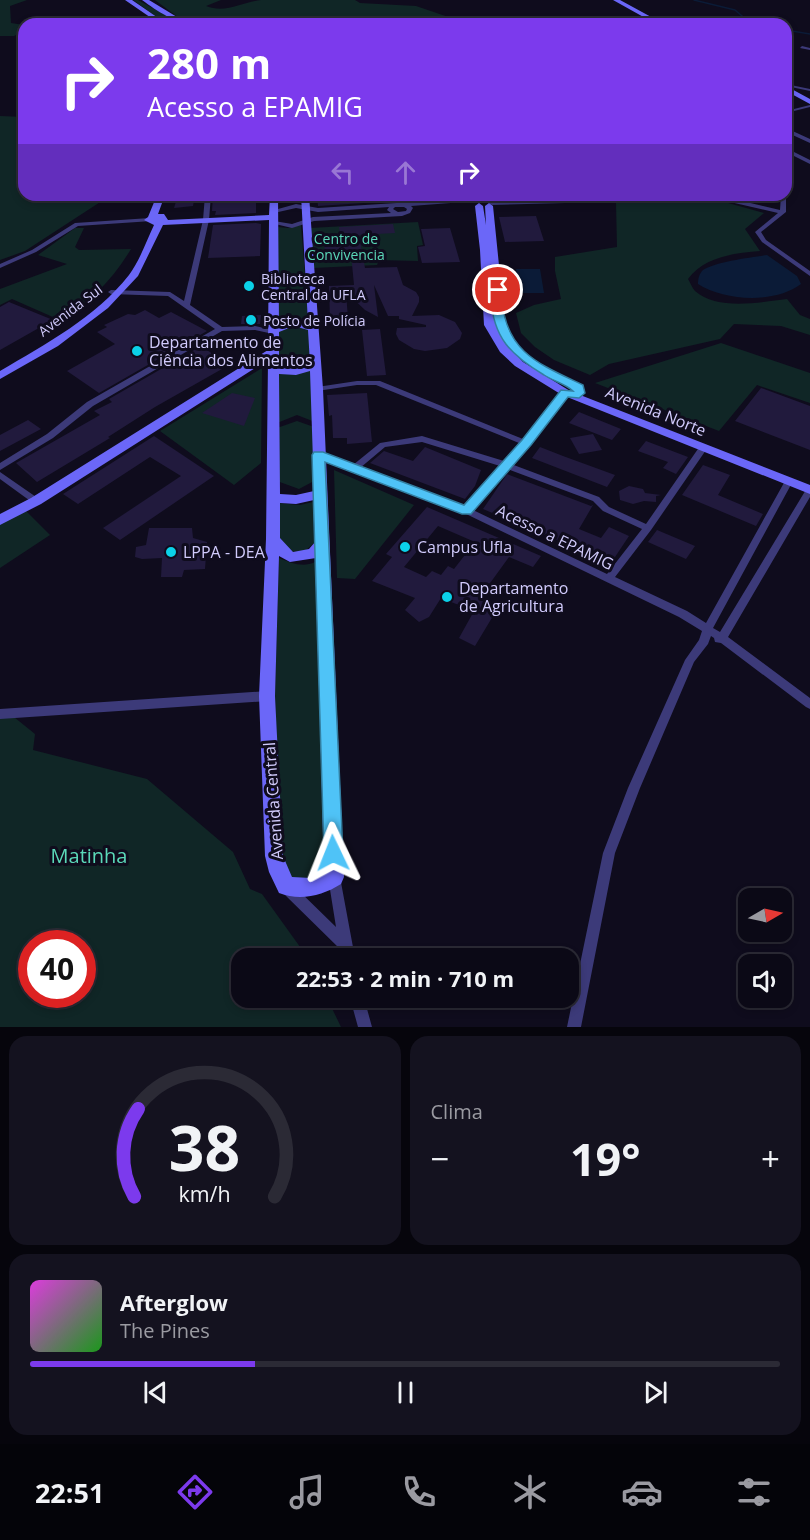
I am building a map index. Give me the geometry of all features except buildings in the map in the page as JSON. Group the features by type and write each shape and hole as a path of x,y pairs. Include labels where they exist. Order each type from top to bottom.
{"street":[{"path":"128,0 155,18"},
{"path":"145,0 174,18"},
{"path":"616,0 650,18"},
{"path":"802,47 810,49"},
{"path":"792,87 810,90"},
{"path":"792,90 810,103"},
{"path":"794,105 810,103"},
{"path":"792,109 810,103"},
{"path":"794,105 801,108"},
{"path":"792,133 810,141"},
{"path":"792,153 810,162"},
{"name":"Avenida Sul","path":"158,220 160,201"},
{"name":"Avenida Sul","path":"0,376 69,333 115,292 144,258 165,201"},
{"path":"187,305 206,218 207,201"},
{"name":"Avenida Central","path":"274,201 273,539 267,696 274,856 278,872 286,886"},
{"path":"305,201 317,389 334,877 346,948"},
{"path":"0,266 34,251 77,224 274,216 290,206 318,210 407,207 482,201"},
{"name":"Avenida Norte","path":"482,201 492,293 489,325 504,350 519,364 569,390 703,448 810,490"},
{"path":"735,201 783,212"},
{"path":"784,201 783,212 758,232 764,241 810,274"},
{"path":"393,206 390,210 395,213"},
{"path":"274,216 288,226 306,222 406,213 407,207"},
{"path":"115,292 170,294 220,329"},
{"name":"Avenida Sul","path":"0,369 80,319 115,292"},
{"path":"0,467 50,436 90,404 220,329 255,328 275,332 293,323 313,328"},
{"path":"0,520 36,501 273,351"},
{"path":"274,370 296,372 315,366"},
{"path":"317,389 357,383 377,384 526,443"},
{"path":"467,511 569,390"},
{"name":"Avenida Norte","path":"569,390 810,482"},
{"path":"353,469 383,445 422,439 506,465 596,499 606,508 648,528"},
{"path":"608,579 648,528 703,448"},
{"name":"Acesso a EPAMIG","path":"318,455 467,511 608,579 706,635 722,638 810,704"},
{"path":"0,475 36,501"},
{"path":"574,1027 609,853 634,788 690,660 706,635 789,481"},
{"path":"722,638 810,490"},
{"path":"272,496 288,501 299,501 319,494"},
{"path":"273,539 290,557 313,554 322,544"},
{"path":"754,545 772,552"},
{"path":"0,714 267,696"},
{"path":"286,886 308,889 325,884 334,877"},
{"path":"286,886 343,948"},
{"path":"360,1008 365,1027"}],"green space":[{"path":"0,0 27,0 10,6 11,23 18,24 18,34 0,36"},
{"path":"133,0 138,0 171,18 158,18"},
{"path":"155,0 221,0 206,6 220,9 261,0 355,0 360,3 416,6 451,18 179,18"},
{"path":"0,116 18,117 18,201 102,201 25,251 0,260"},
{"path":"721,201 764,213 745,229 760,251 730,255 711,261 688,279 693,288 704,297 727,303 787,299 800,315 810,319 810,335 781,326 734,324 720,339 609,364 590,375 554,360 535,347 521,333 516,313 534,305 561,299 555,271 555,257 617,247 616,203"},
{"name":"Centro de Convivencia","path":"418,222 423,245 417,246 418,261 379,260 377,265 313,268 310,228"},
{"path":"301,225 309,325 277,327 278,227 288,228"},
{"path":"75,228 84,228 75,247 79,250 131,249 101,289 62,321 12,299 0,305 0,289 67,264 38,255"},
{"path":"294,324 309,329 311,364 292,370 277,368 278,330"},
{"path":"721,343 810,373 810,403 757,385 719,431 595,383"},
{"path":"262,368 261,463 234,485 160,431"},
{"path":"311,368 315,422 297,415 277,423 276,372"},
{"path":"297,421 314,427 314,481 299,489 277,481 277,428"},
{"path":"334,470 414,505 355,579 337,578"},
{"path":"313,502 314,543 305,551 290,552 280,542 277,503 300,505"},
{"path":"23,508 50,535 0,568 0,522"},
{"path":"279,558 302,565 315,562 324,870 308,882 291,877 281,860 275,695"},
{"name":"Matinha","path":"9,713 35,734 33,750 147,779 233,852 250,889 262,894 301,948 231,948 231,1008 332,1008 341,1027 0,1027 0,714"}],"water":[{"path":"767,255 797,276 801,284 777,295 750,298 722,294 698,284 701,273 708,267"},
{"path":"516,269 540,269 544,293 519,293"}],"waterway":[{"path":"694,0 735,10 744,18"},
{"path":"792,31 810,34"}],"place":[{"name":"Biblioteca Central da UFLA","path":"249,286"},
{"name":"Posto de Polícia","path":"251,320"},
{"name":"Departamento de Ciência dos Alimentos","path":"137,351"},
{"name":"Campus Ufla","path":"405,547"},
{"name":"LPPA - DEA","path":"171,552"},
{"name":"Departamento de Agricultura","path":"447,597"}],"route":[{"path":"333,853 318,455 467,511 566,393 575,395 579,393 579,388 523,357 505,338 498,318 496,298 500,294 498,290"}]}
